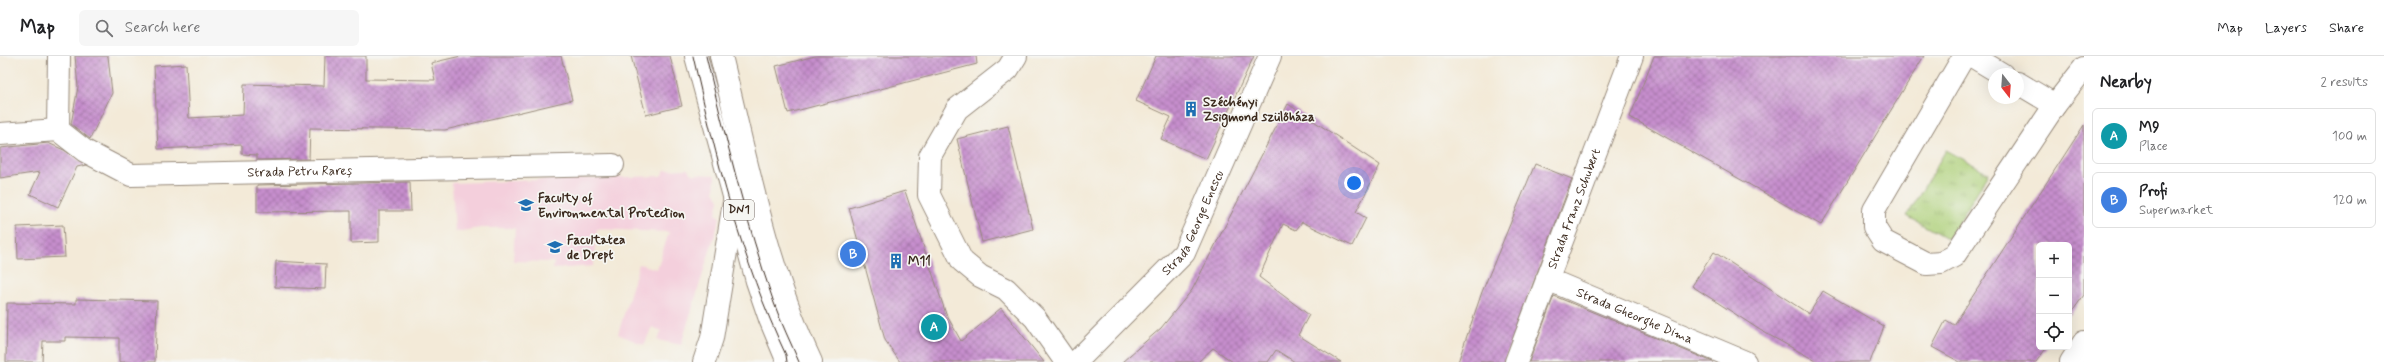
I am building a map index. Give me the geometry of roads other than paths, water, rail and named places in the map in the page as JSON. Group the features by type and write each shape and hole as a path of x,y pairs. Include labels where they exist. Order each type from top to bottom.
{"street":[{"path":"0,134 58,130 59,56"},
{"name":"DN1","path":"696,56 735,194 757,280 770,319 788,362"},
{"name":"DN1","path":"721,56 768,244 783,290 811,362"},
{"path":"1016,56 1008,69 956,109 930,156 929,195 962,261 980,276 1006,289 1035,318 1066,362"},
{"name":"Strada George Enescu","path":"1076,362 1184,253 1270,56"},
{"name":"Strada Franz Schubert","path":"1516,362 1632,56"},
{"path":"1964,56 1874,210 1874,227 1883,241 1926,264 1941,263 1954,256 2055,105 2084,68"},
{"path":"1972,56 1992,68"},
{"path":"2024,87 2055,105"},
{"name":"Strada Petru Rareș","path":"58,130 86,151 131,175 613,165"},
{"path":"704,362 712,338 735,194"},
{"name":"Strada Gheorghe Dima","path":"1547,279 1745,362"},
{"path":"2071,362 2084,342"}],"tram line":[{"path":"693,56 731,208 756,283 786,355 787,362"},
{"path":"706,56 754,242 777,310 799,362"}],"place":[{"name":"Széchényi Zsigmond szülőháza","path":"1191,109"},
{"name":"Faculty of Environmental Protection","path":"526,205"},
{"name":"Facultatea de Drept","path":"555,247"},
{"name":"Profi","path":"853,254"},
{"name":"M11","path":"896,261"},
{"name":"M9","path":"934,327"}]}
